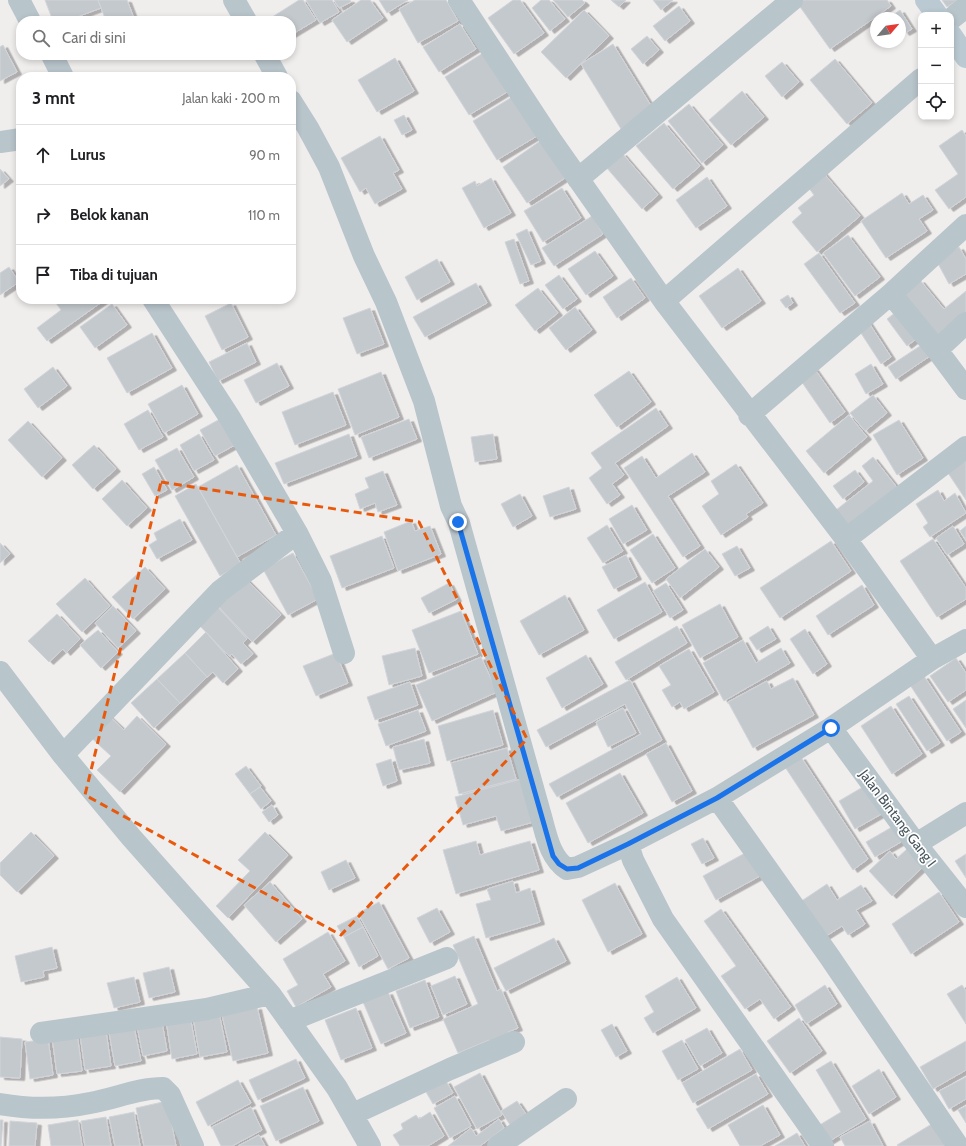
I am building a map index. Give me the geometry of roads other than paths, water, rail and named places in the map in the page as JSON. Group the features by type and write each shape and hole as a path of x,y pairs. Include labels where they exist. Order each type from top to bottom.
{"street":[{"path":"19,0 27,16"},
{"path":"234,0 243,16"},
{"path":"459,0 578,179 664,301 846,539 932,659"},
{"path":"578,179 792,0"},
{"path":"926,0 935,12"},
{"path":"954,17 966,7"},
{"path":"55,60 61,72"},
{"path":"268,60 274,72"},
{"path":"664,301 918,81"},
{"path":"296,109 329,167 364,256 386,302 424,401 451,506 458,522 553,856 559,864 567,869 578,868 717,798 831,728 932,659 966,640"},
{"path":"0,142 16,140"},
{"path":"750,415 891,294 966,225"},
{"path":"891,294 938,350 966,389"},
{"path":"156,304 230,418 297,533 321,581 344,652"},
{"path":"938,350 966,323"},
{"path":"846,539 966,447"},
{"path":"63,755 220,591 297,533"},
{"path":"0,672 63,755 183,898 270,994 337,1088 370,1146"},
{"name":"Jalan Bintang Gang I","path":"831,728 916,844 966,907"},
{"path":"717,798 829,956 958,1146"},
{"path":"916,844 966,813"},
{"path":"628,844 633,860 663,918 824,1146"},
{"path":"289,1021 447,958"},
{"path":"41,1033 208,1009 270,994"},
{"path":"352,1114 450,1069 514,1042"},
{"path":"0,1104 53,1107 89,1103 151,1088 163,1088 170,1095 193,1146"},
{"path":"498,1146 566,1100"}]}
